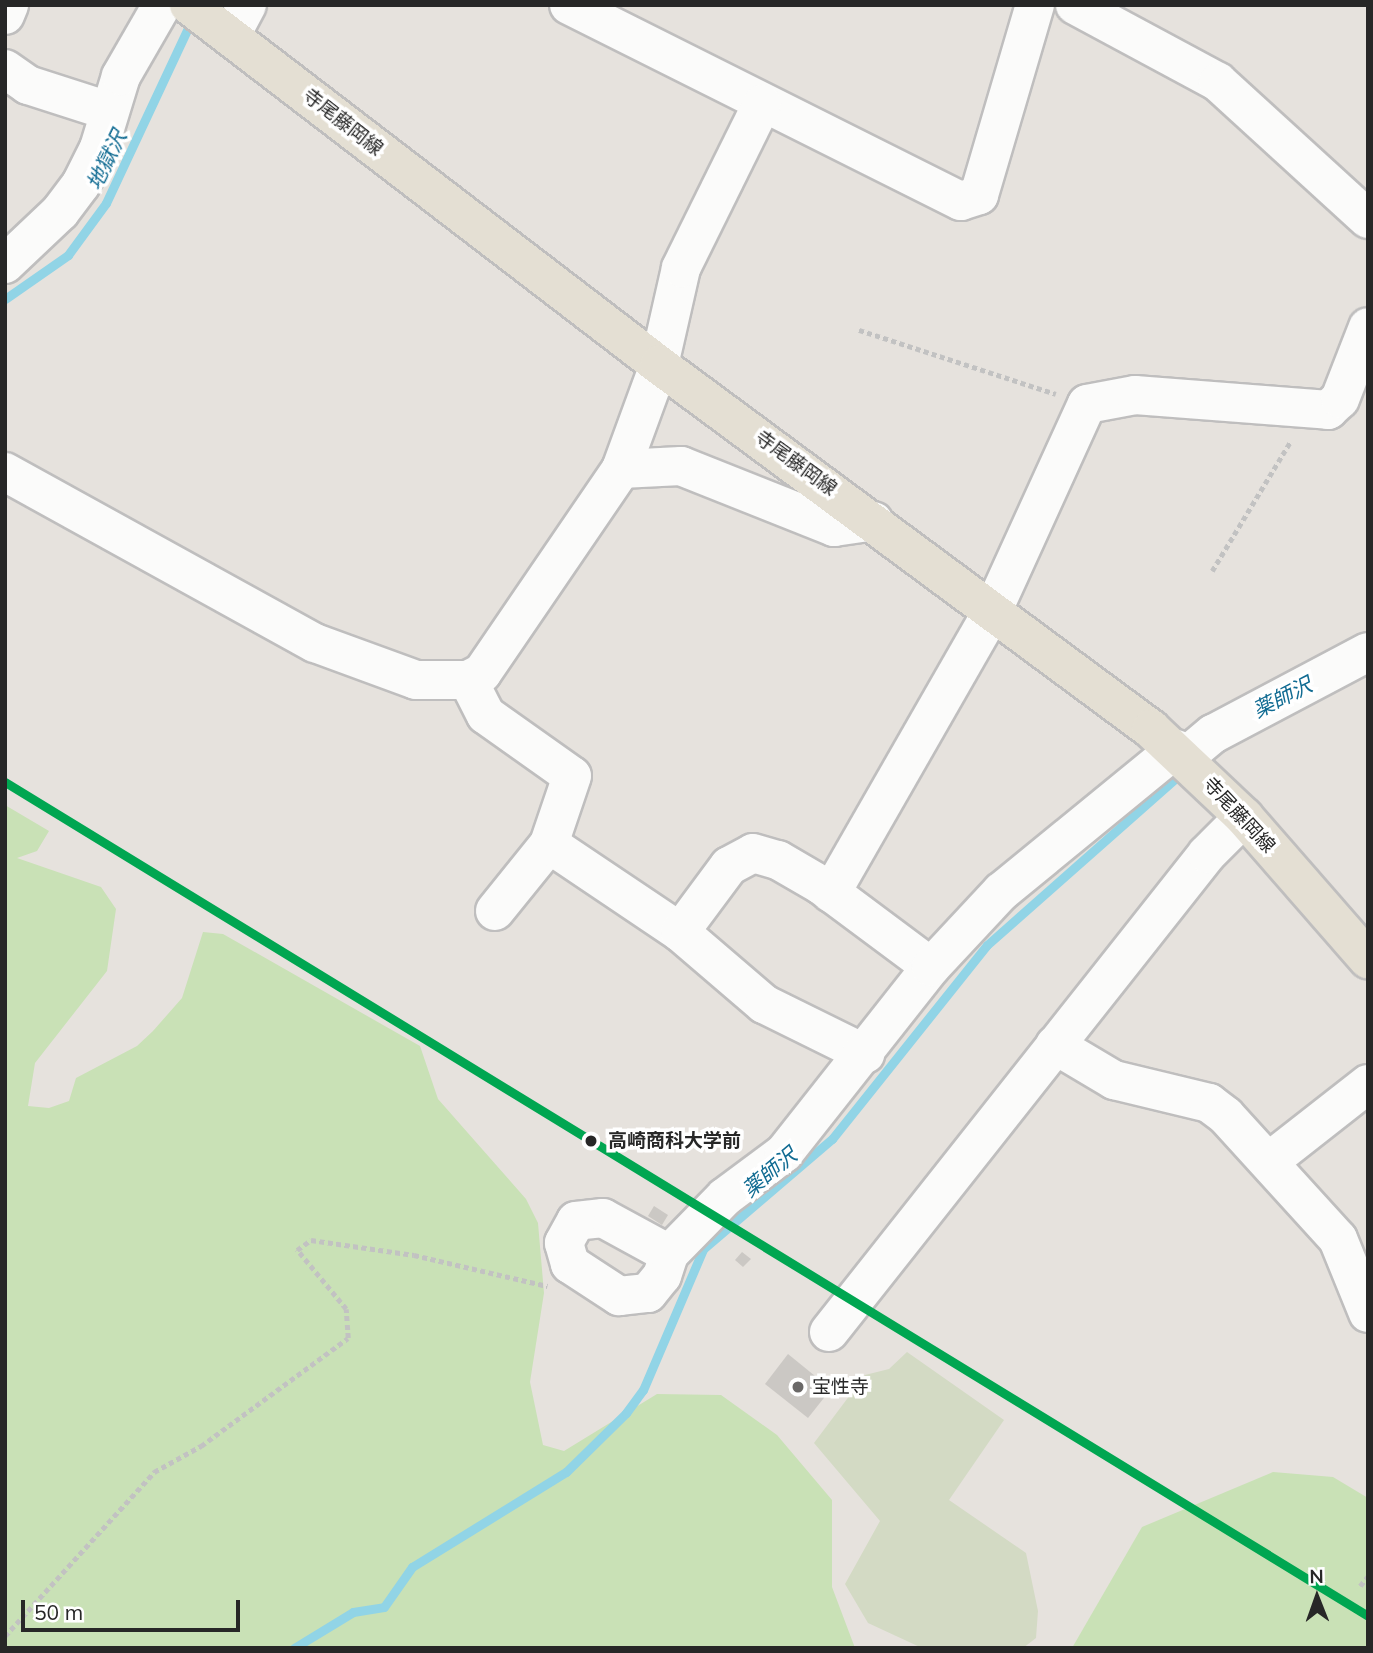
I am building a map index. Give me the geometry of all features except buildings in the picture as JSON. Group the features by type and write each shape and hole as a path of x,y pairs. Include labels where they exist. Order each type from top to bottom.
{"main road":[{"name":"寺尾藤岡線","path":"220,17 659,365 874,521 1180,753 1244,817 1368,959"}],"street":[{"path":"5,15 9,5"},
{"path":"5,264 60,212 80,184 99,148 121,76 162,5"},
{"path":"569,5 762,104 961,201 979,195 1035,5"},
{"path":"1075,5 1218,82 1368,219"},
{"path":"5,69 28,85 109,111"},
{"path":"5,472 315,643 416,680 468,680 482,673 621,468 659,365 681,268 762,104"},
{"path":"831,893 993,610 1087,404 1136,395 1221,405 1237,401 1309,411 1328,410 1340,399 1368,327"},
{"path":"621,468 681,466 834,527 874,521"},
{"path":"668,1254 725,1197 784,1153 865,1054 931,967 1001,892 1180,753 1368,652"},
{"path":"468,680 486,715 572,776 549,844 495,911"},
{"path":"829,1332 1207,854 1244,817"},
{"path":"549,844 680,932 764,1004 865,1054"},
{"path":"680,932 729,866 753,853 778,860 831,893 931,967"},
{"path":"1055,1045 1114,1080 1209,1103 1271,1160 1338,1239 1368,1313"},
{"path":"1271,1160 1368,1084"}],"path":[{"path":"859,330 1087,404"},
{"path":"1212,571 1309,411"},
{"path":"5,1636 154,1472 201,1446 348,1338 346,1308 297,1251 311,1240 414,1255 552,1288"},
{"path":"1360,1586 1368,1576"}],"green space":[{"path":"5,805 49,831 37,851 17,858 101,887 116,909 107,971 35,1063 28,1106 49,1108 69,1101 76,1078 137,1046 153,1031 182,998 203,932 223,934 420,1046 438,1099 526,1199 538,1223 544,1293 530,1382 543,1445 564,1451 657,1394 721,1395 777,1435 832,1500 832,1587 855,1648 5,1648"},
{"path":"907,1352 1004,1420 949,1500 1026,1553 1038,1611 1036,1638 1023,1648 922,1648 868,1623 845,1584 880,1521 814,1443 865,1375 889,1369"},
{"path":"1273,1472 1333,1477 1368,1498 1368,1648 1072,1648 1142,1527"}],"waterway":[{"name":"地獄沢","path":"5,299 68,255 106,203 192,19"},
{"name":"薬師沢","path":"294,1648 353,1612 384,1607 412,1567 566,1472 626,1413 643,1390 703,1249 832,1139 987,945 1176,778"}],"transit line":[{"path":"5,782 1368,1616"}],"place":[{"name":"高崎商科大学前","path":"591,1141"},
{"name":"宝性寺","path":"798,1387"}]}
